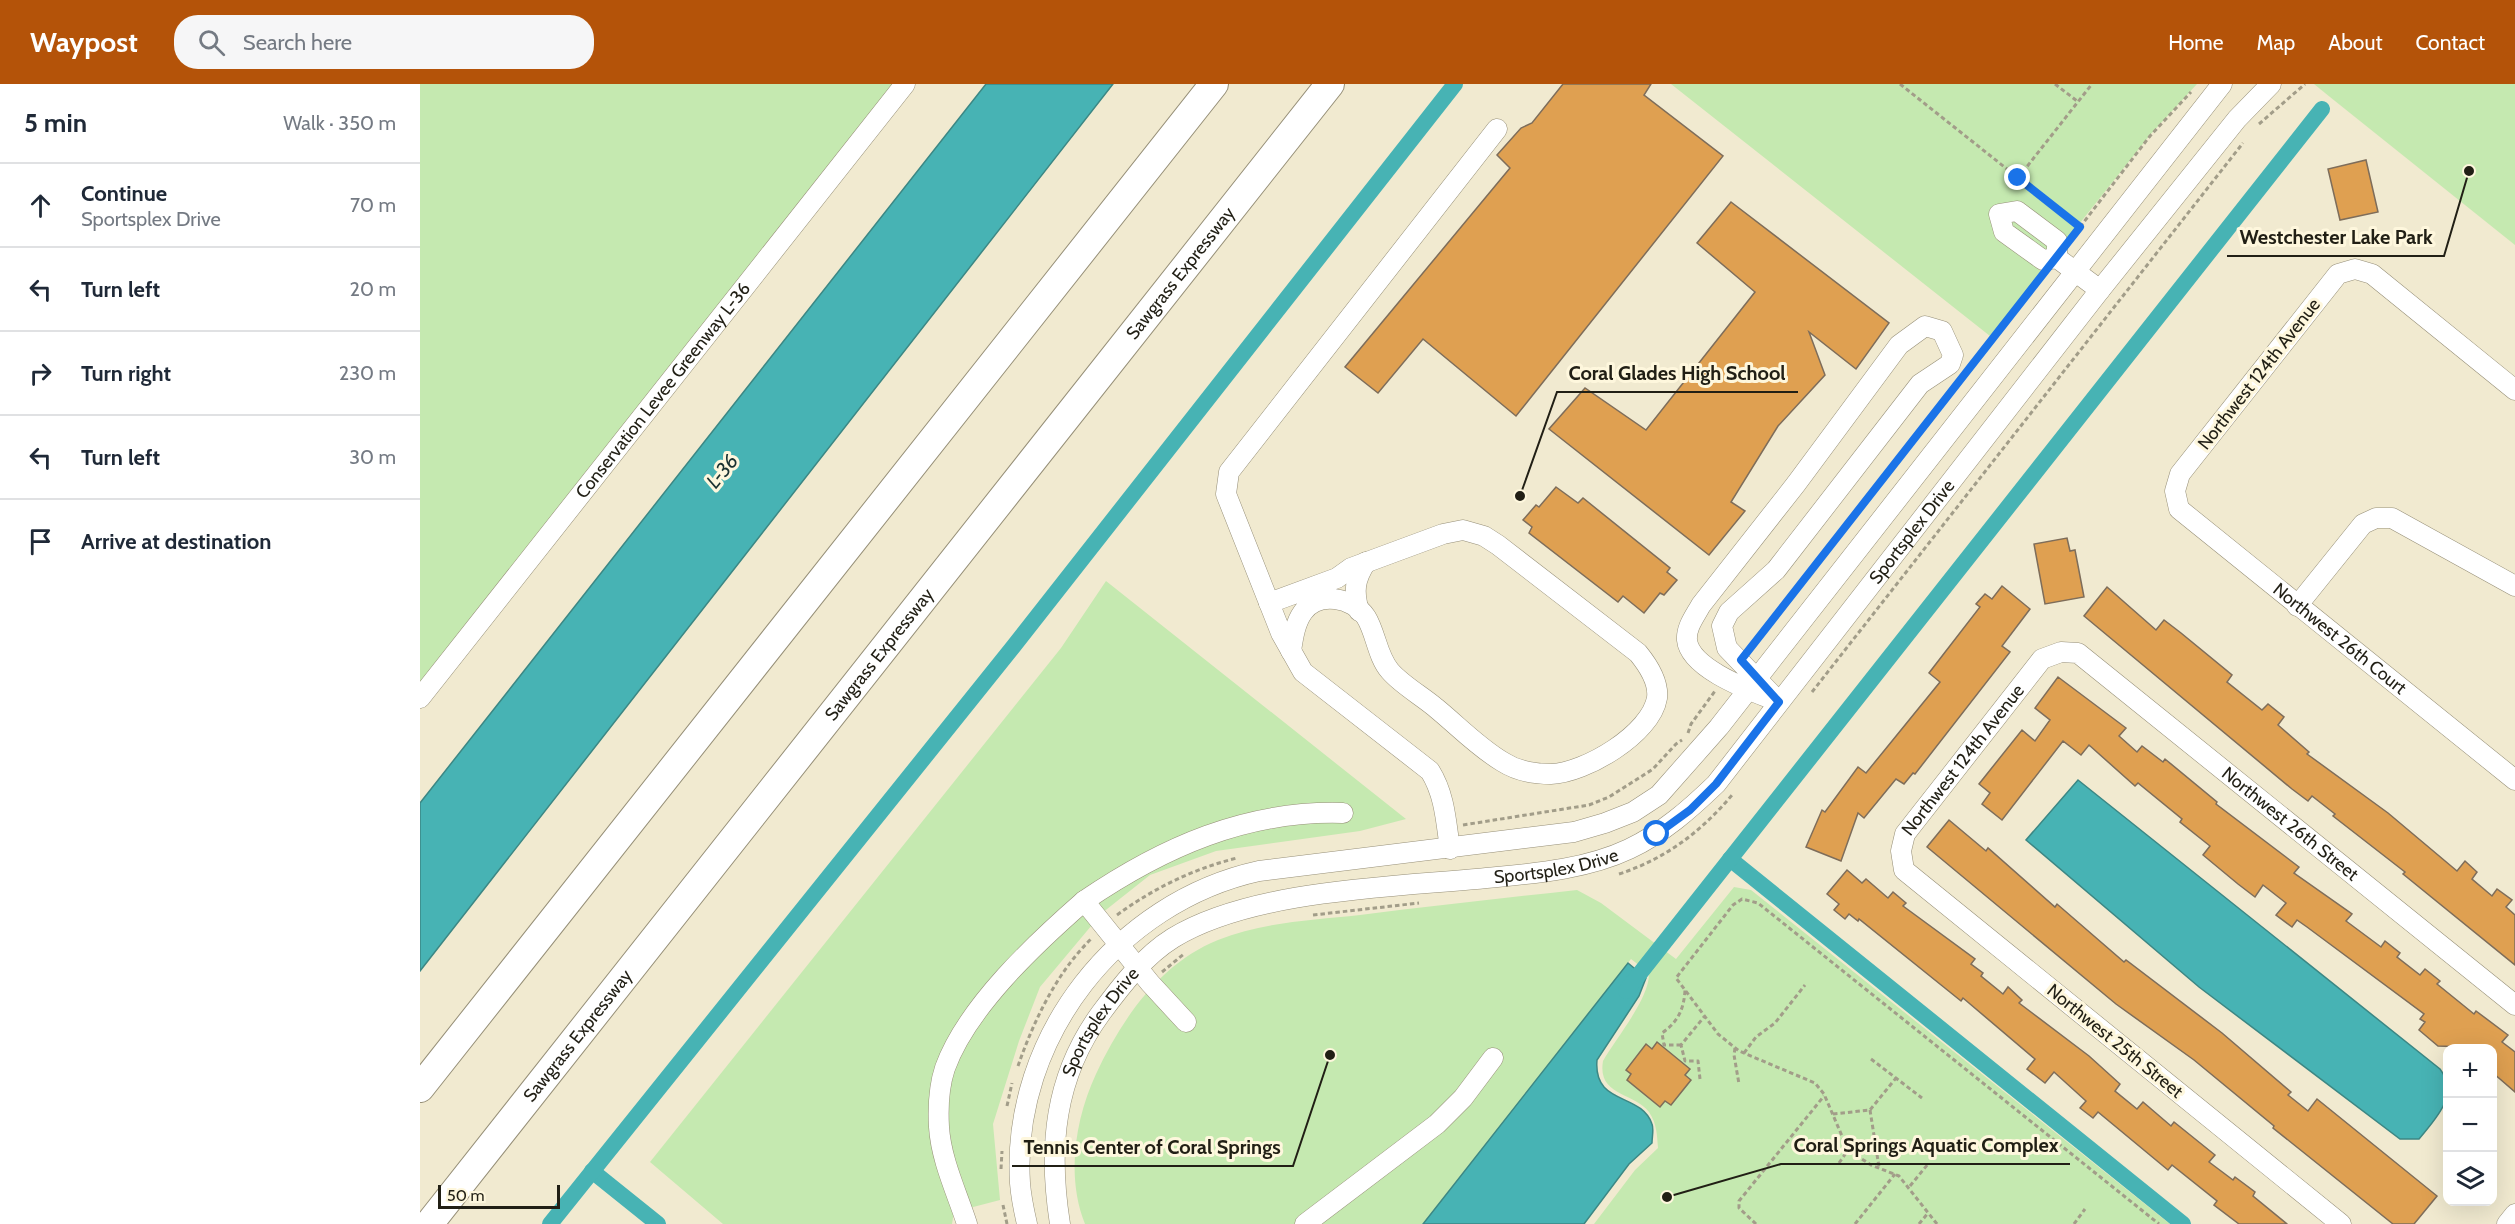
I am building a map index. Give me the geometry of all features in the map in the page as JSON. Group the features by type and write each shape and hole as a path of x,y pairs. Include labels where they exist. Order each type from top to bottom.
{"highway":[{"path":"420,1088 1214,84"},
{"name":"Sawgrass Expressway","path":"429,1224 1330,84"}],"street":[{"name":"Conservation Levee Greenway L-36","path":"420,698 905,84"},
{"name":"Sportsplex Drive","path":"1027,1224 1020,1183 1023,1125 1036,1069 1056,1023 1085,980 1119,943 1153,915 1227,878 1259,871 1574,832 1633,812 1659,795 1719,727 2222,84"},
{"name":"Sportsplex Drive","path":"1059,1224 1053,1179 1054,1129 1066,1080 1084,1036 1144,975 1173,938 1215,919 1279,900 1526,874 1578,865 1627,850 1674,822 1716,784 2100,290 2237,119 2271,84"},
{"path":"1450,849 1443,802 1438,784 1430,771 1304,672 1291,651 1269,603 1226,494 1229,472 1497,129"},
{"path":"2056,257 2100,290"},
{"name":"Northwest 124th Avenue","path":"2175,491 2180,474 2338,274 2355,269 2372,274 2515,390"},
{"path":"1753,683 1724,678 1692,652 1687,641 1688,627 1701,605 1782,502 1899,345 1924,326 1941,331 1953,355 1950,364 1920,384 1776,570 1730,612 1722,626 1727,648 1741,660 1753,683 1779,702"},
{"name":"Northwest 26th Court","path":"2175,491 2179,509 2515,780"},
{"path":"2297,606 2363,524 2376,518 2392,518 2515,586"},
{"path":"1269,603 1337,578 1366,562 1443,534 1463,530 1484,536 1638,653 1647,664 1657,697 1650,715 1637,732 1583,767 1553,774 1526,772 1503,763 1390,670 1365,615 1350,604 1334,598 1318,601 1304,611 1294,631 1291,651"},
{"path":"1359,611 1354,596 1357,577 1366,562"},
{"name":"Northwest 124th Avenue","path":"1900,851 1905,834 2042,660 2061,652"},
{"name":"Northwest 26th Street","path":"2061,652 2078,653 2515,1005"},
{"path":"967,1224 939,1130 939,1108 945,1070 970,1021 1036,945 1084,901 1125,873 1200,836 1241,823 1284,815 1311,812 1343,813"},
{"name":"Northwest 25th Street","path":"1900,851 1904,870 2341,1224"},
{"path":"1084,901 1103,927 1186,1022"},
{"path":"1305,1224 1437,1124 1462,1098 1492,1058"},
{"path":"2507,1224 2515,1214"}],"path":[{"path":"1900,84 2080,227"},
{"path":"2055,84 2078,102"},
{"path":"2018,178 2092,84"},
{"path":"1741,660 2150,136 2198,84"},
{"path":"2253,129 2305,84"},
{"path":"1805,701 2246,139"},
{"path":"1447,827 1551,812 1589,805 1610,797 1653,769 1676,744 1686,739 1700,712 1724,678"},
{"path":"1700,712 1719,727"},
{"path":"1612,876 1669,852 1697,832 1736,789"},
{"path":"1016,1068 1033,1026 1054,986 1085,944 1103,927 1145,894 1172,881 1241,857"},
{"path":"1937,1224 1910,1187 1896,1174 1848,1150 1824,1096 1815,1083 1736,1048 1704,1017 1676,978 1733,905 1742,899 1751,900 2159,1224"},
{"path":"1311,915 1431,902"},
{"path":"1144,975 1188,951"},
{"path":"1744,1053 1756,1037 1775,1023 1805,985"},
{"path":"1681,1046 1664,1045 1662,1032 1678,1018 1684,1004 1685,988"},
{"path":"1681,1046 1704,1017"},
{"path":"1681,1046 1685,1061 1698,1061 1700,1079"},
{"path":"1736,1048 1734,1055 1739,1084"},
{"path":"1871,1059 1922,1098"},
{"path":"1007,1109 1014,1078"},
{"path":"1832,1114 1870,1110 1896,1078"},
{"path":"1756,1224 1739,1208 1739,1201 1824,1096"},
{"path":"1870,1110 1879,1167"},
{"path":"1001,1171 1002,1143"},
{"path":"1839,1163 1848,1150"},
{"path":"1910,1187 1928,1164"},
{"path":"1856,1224 1896,1174"},
{"path":"1003,1198 1006,1224"},
{"path":"2074,1224 2085,1209"},
{"path":"1919,1224 1928,1213"}],"green space":[{"path":"420,84 905,84 420,698"},
{"path":"1671,84 2197,84 2150,135 1990,336"},
{"path":"2314,84 2515,84 2515,245 2330,97"},
{"path":"1106,581 1406,819 1360,831 1216,851 1150,875 1102,913 1040,987 1019,1041 993,1124 1000,1200 954,1212 952,1224 723,1224 650,1162 1061,648"},
{"path":"1734,887 1751,890 2170,1224 1594,1224 1635,1170 1658,1148 1652,1116 1635,1101 1611,1087 1603,1072 1603,1061 1638,1006 1648,983 1649,973 1631,959 1423,1224 1085,1224 1076,1187 1075,1148 1089,1091 1106,1054 1130,1014 1161,978 1197,950 1235,934 1288,923 1577,890 1601,903 1676,959"}],"water":[{"name":"L-36","path":"986,84 1113,84 420,971 420,803"},
{"path":"2078,780 2440,1069 2443,1074 2443,1106 2438,1114 2419,1139 2400,1139 2199,987 2026,840"},
{"path":"1628,963 1646,978 1639,996 1597,1060 1598,1075 1602,1085 1610,1092 1638,1107 1646,1114 1653,1126 1652,1143 1629,1164 1584,1224 1423,1224"}],"building":[{"path":"1563,84 1651,84 1644,95 1723,156 1516,416 1423,339 1378,393 1345,367 1510,168 1497,155 1521,128 1532,123"},
{"path":"2366,160 2378,212 2340,220 2328,169"},
{"path":"1731,202 1889,323 1856,369 1809,332 1825,375 1778,426 1731,502 1745,511 1709,555 1549,429 1585,388 1646,430 1755,292 1697,243"},
{"path":"1556,487 1578,503 1583,498 1670,568 1667,572 1677,580 1664,595 1660,593 1644,613 1623,596 1618,602 1529,533 1532,527 1523,520 1536,505 1539,507"},
{"path":"2067,538 2070,551 2075,550 2084,597 2045,604 2034,544"},
{"path":"2002,586 2030,609 2002,646 2010,652 1915,774 1913,773 1904,784 1896,779 1864,818 1858,813 1841,861 1806,847 1822,810 1825,812 1858,767 1866,773 1940,682 1929,673 1980,607 1976,604 1985,594 1992,599"},
{"path":"2107,587 2156,630 2164,620 2181,633 2232,675 2227,682 2262,710 2268,704 2284,717 2278,725 2309,752 2307,754 2388,813 2457,871 2465,861 2477,872 2472,879 2492,896 2497,889 2512,900 2506,907 2515,915 2515,965 2403,874 2405,872 2333,816 2335,814 2312,796 2308,801 2292,789 2084,616"},
{"path":"2058,677 2126,728 2119,736 2137,752 2142,746 2163,762 2165,759 2217,802 2216,804 2299,867 2294,873 2352,914 2346,921 2381,947 2385,941 2400,953 2397,957 2420,975 2425,969 2440,981 2437,984 2474,1014 2476,1011 2508,1035 2502,1042 2515,1052 2515,1092 2497,1076 2497,1044 2443,1044 2443,1046 2438,1046 2419,1030 2425,1022 2420,1019 2424,1014 2297,920 2292,927 2276,915 2286,903 2263,885 2255,897 2238,884 2203,855 2210,846 2180,822 2182,819 2138,783 2135,786 2089,745 2081,755 2063,741 2002,820 1982,804 1990,793 1979,784 2022,730 2035,741 2050,720 2035,708"},
{"path":"1949,820 1986,851 1988,848 2055,907 2057,904 2124,962 2126,960 2222,1033 2291,1092 2288,1095 2308,1111 2317,1099 2437,1196 2414,1224 2393,1224 2273,1128 2274,1126 2194,1060 2116,1004 1927,847"},
{"path":"1847,870 1862,883 1866,879 1888,898 1893,892 1906,903 1903,906 1975,959 1971,964 1983,973 1981,976 2003,994 2008,987 2022,1000 2019,1003 2089,1056 2120,1084 2115,1091 2137,1109 2143,1102 2171,1126 2174,1122 2215,1155 2209,1162 2233,1180 2235,1177 2255,1192 2253,1196 2287,1224 2239,1224 2214,1205 2217,1201 2172,1165 2168,1170 2098,1112 2093,1118 2080,1108 2086,1101 2054,1072 2045,1083 2027,1069 2035,1059 1963,998 1961,1001 1859,919 1858,921 1849,914 1845,919 1834,910 1839,904 1827,894"},
{"path":"1657,1042 1690,1069 1685,1075 1691,1080 1671,1105 1665,1101 1660,1107 1627,1080 1631,1074 1626,1070 1646,1044 1652,1049"}],"waterway":[{"path":"550,1224 1013,647 1455,84"},
{"path":"1626,991 2322,109"},
{"path":"1730,859 2183,1224"},
{"path":"592,1171 658,1224"}],"place":[{"name":"Westchester Lake Park","path":"2469,171"},
{"name":"Coral Glades High School","path":"1520,496"},
{"name":"Tennis Center of Coral Springs","path":"1330,1055"},
{"name":"Coral Springs Aquatic Complex","path":"1667,1197"}],"route":[{"path":"1657,834 1690,810 1716,784 1779,702 1741,660 2080,227 2018,178"}]}
